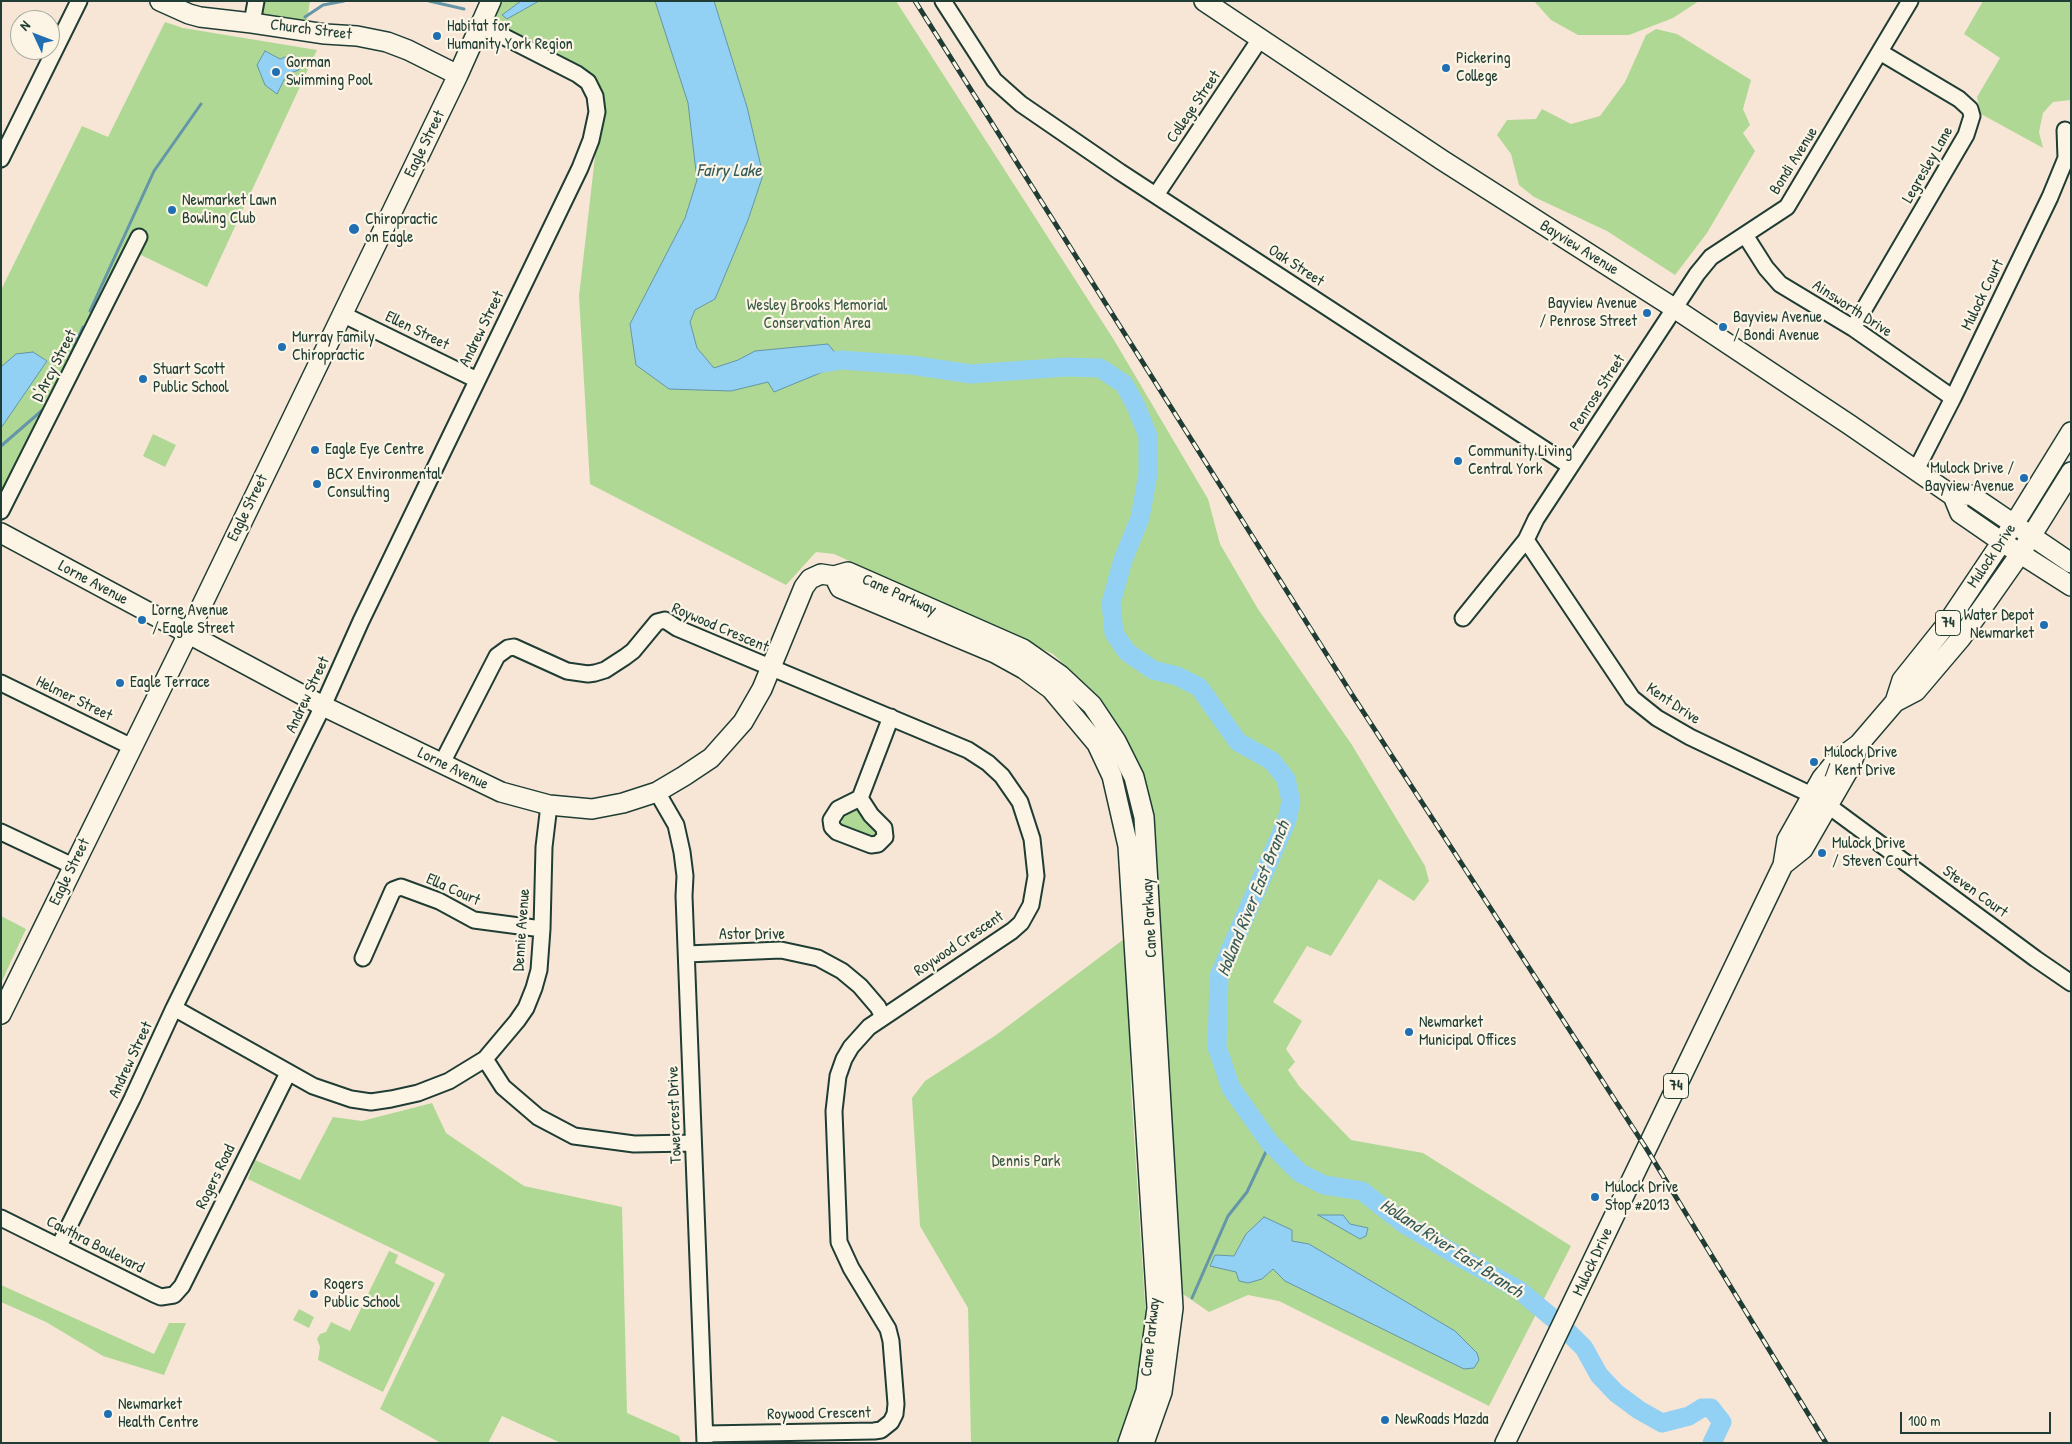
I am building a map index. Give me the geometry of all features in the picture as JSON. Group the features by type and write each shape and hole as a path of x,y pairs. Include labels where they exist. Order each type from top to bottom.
{"main road":[{"name":"Church Street","path":"160,1 188,14 200,17 325,34 357,36 387,42 408,50 458,75"},
{"name":"Eagle Street","path":"1,1014 188,634 492,1"},
{"name":"Bayview Avenue","path":"1204,1 1450,165 1674,308 1916,470 1953,496 1960,513 2071,586"},
{"name":"Mulock Drive","path":"1895,702 1902,680 1946,625 2002,542 2071,432"},
{"name":"Mulock Drive","path":"1505,1443 1783,865 1787,840 1811,795 1836,761 1859,744 1895,702 1916,691 1961,638 2020,554 2071,472"},
{"name":"Bayview Avenue","path":"1953,496 1971,496 2071,563"},
{"name":"Lorne Avenue","path":"1,533 323,706 501,792 549,805 592,809 623,803 657,792 711,758 743,722 762,689 804,587 815,576 821,574 834,576"},
{"name":"Cane Parkway","path":"1128,1443 1146,1391 1157,1308 1128,846 1112,776 1097,744 1051,689 1024,669 995,654 840,588 834,576 848,572 1022,649 1060,675 1092,706 1116,742 1134,778 1144,817 1173,1308 1162,1392 1144,1443"},
{"name":"Mulock Drive","path":"1783,865 1803,849 1849,769 1859,744"}],"street":[{"path":"1,159 79,1"},
{"path":"252,23 256,1"},
{"name":"Oak Street","path":"943,1 994,80 1038,116 1570,466"},
{"name":"Bondi Avenue","path":"1674,308 1697,274 1712,257 1786,208 1910,1"},
{"name":"Andrew Street","path":"59,1246 323,706 361,621 591,140 597,112 595,96 588,82 577,74 481,25"},
{"name":"College Street","path":"1156,195 1260,39"},
{"name":"Legresley Lane","path":"1853,328 1966,135 1972,116 1970,109 1959,99 1880,52"},
{"name":"Mulock Court","path":"1916,470 2050,197 2066,158 2065,130"},
{"name":"Ainsworth Drive","path":"1745,235 1766,268 1780,284 1853,328 1953,398"},
{"name":"D'Arcy Street","path":"1,511 139,237"},
{"name":"Penrose Street","path":"1463,618 1526,540 1536,518 1674,308"},
{"name":"Ellen Street","path":"342,314 477,380"},
{"name":"Kent Drive","path":"1526,540 1632,698 1657,718 1690,738 1811,795"},
{"name":"Roywood Crescent","path":"442,763 497,656 508,648 514,647 567,671 595,673 633,651 657,622 665,620 677,628 770,668 968,750 988,763 1002,776 1020,802 1028,825 1036,876 1031,905 1020,923 1012,931 883,1017 860,1036 844,1059 838,1076 834,1111 840,1242 851,1268 888,1329 891,1341 896,1404 895,1414 886,1426 874,1431 705,1438"},
{"name":"Helmer Street","path":"1,683 132,747"},
{"path":"860,798 891,717"},
{"name":"Towercrest Drive","path":"657,792 676,824 685,876 705,1438"},
{"name":"Steven Court","path":"1811,795 2036,959 2071,982"},
{"name":"Dennie Avenue","path":"174,1008 313,1086 350,1099 371,1102 418,1093 449,1081 485,1059 509,1032 526,1008 539,970 544,847 549,805"},
{"path":"1,832 73,866"},
{"name":"Ella Court","path":"363,958 393,890 400,887 439,901 474,920 542,929"},
{"name":"Astor Drive","path":"687,954 781,950 818,958 842,970 860,986 878,1007 883,1017"},
{"path":"485,1059 503,1087 538,1117 574,1136 634,1144 694,1143"},
{"name":"Rogers Road","path":"174,1295 182,1286 288,1072"},
{"name":"Cawthra Boulevard","path":"1,1218 154,1294 161,1297 174,1295"}],"green space":[{"path":"260,1 310,1 306,27 258,14"},
{"name":"Wesley Brooks Memorial Conservation Area","path":"499,1 896,1 1114,340 1208,499 1220,544 1258,609 1352,745 1425,866 1429,881 1414,901 1379,879 1331,956 1307,946 1273,1002 1302,1021 1286,1049 1295,1062 1288,1070 1299,1086 1351,1140 1423,1153 1571,1246 1489,1406 1279,1301 1248,1295 1209,1312 1180,1292 1155,844 1124,738 1091,690 1053,654 834,554 816,552 786,585 590,484 579,296 599,122 583,69 502,27 494,18"},
{"path":"1534,1 1699,1 1673,18 1629,35 1578,35 1551,20"},
{"path":"1983,1 2071,1 2071,100 2053,102 2043,113 2039,132 2043,148 1981,114 1977,97 2000,58 1964,34"},
{"path":"165,22 183,28 317,50 207,287 137,253 1,512 1,290 82,126 108,137"},
{"path":"1656,29 1677,34 1751,80 1743,109 1750,125 1743,133 1755,151 1707,233 1675,275 1607,231 1534,197 1519,185 1511,154 1497,135 1507,120 1536,119 1542,109 1571,124 1600,116 1625,82 1646,35"},
{"path":"153,434 176,445 165,467 143,456"},
{"path":"858,807 876,831 873,838 842,826 842,816 848,810"},
{"path":"1,916 26,929 1,983"},
{"name":"Dennis Park","path":"1128,936 1131,1089 1146,1319 1136,1390 1117,1443 971,1443 968,1308 920,1226 912,1098 925,1081 996,1035"},
{"path":"432,1103 446,1133 524,1186 622,1207 627,1413 679,1436 681,1443 561,1443 502,1416 488,1443 441,1443 380,1409 445,1274 248,1179 255,1160 300,1180 333,1117 362,1121"},
{"path":"389,1251 398,1255 395,1263 435,1283 383,1392 318,1360 320,1347 317,1339 320,1334 326,1332 331,1322 350,1331"},
{"path":"1,1285 154,1354 169,1323 186,1323 164,1375 103,1356 46,1322 1,1302"},
{"path":"299,1309 314,1317 309,1328 293,1320"}],"water":[{"path":"521,1 539,1 507,19 502,15"},
{"name":"Fairy Lake","path":"655,1 714,1 747,107 763,175 748,220 715,299 695,310 690,322 697,348 714,368 738,360 755,351 828,344 841,360 825,371 774,392 768,382 731,391 669,389 636,365 630,324 685,218 697,180 688,103"},
{"name":"Gorman Swimming Pool","path":"265,51 280,59 295,55 299,66 299,70 287,74 277,94 265,85 257,65"},
{"path":"33,352 47,361 1,428 1,367 16,354"},
{"path":"1318,1215 1343,1215 1350,1224 1368,1228 1366,1236 1360,1239"},
{"path":"1264,1217 1292,1230 1292,1241 1309,1244 1455,1331 1477,1353 1479,1360 1474,1368 1464,1369 1285,1281 1273,1269 1262,1279 1248,1283 1239,1281 1236,1272 1210,1266 1215,1255 1234,1256 1246,1234"}],"waterway":[{"path":"305,17 323,5 344,1"},
{"path":"429,1 464,9"},
{"path":"90,311 154,171 201,104"},
{"path":"62,374 83,327"},
{"name":"Holland River East Branch","path":"816,364 841,360 911,365 971,374 1066,367 1100,368 1124,384 1135,404 1148,436 1148,474 1140,518 1123,560 1111,603 1114,633 1127,652 1153,670 1177,676 1199,687 1238,742 1272,761 1286,779 1291,801 1287,820 1219,976 1217,1047 1231,1088 1270,1143 1300,1173 1324,1185 1362,1191 1403,1223 1519,1290 1561,1325 1584,1348 1599,1375 1616,1393 1639,1410 1662,1423 1689,1416 1702,1408 1711,1408 1722,1422 1712,1443"},
{"path":"1,446 46,407"},
{"path":"1192,1298 1228,1216 1247,1192 1270,1143"}],"railway":[{"path":"915,1 1351,693 1646,1148 1826,1443"}],"place":[{"name":"Habitat for Humanity York Region","path":"437,36"},
{"name":"Pickering College","path":"1446,68"},
{"name":"Gorman Swimming Pool","path":"276,72"},
{"name":"Newmarket Lawn Bowling Club","path":"172,210"},
{"name":"Chiropractic on Eagle","path":"354,229"},
{"name":"Bayview Avenue / Penrose Street","path":"1647,313"},
{"name":"Bayview Avenue / Bondi Avenue","path":"1723,327"},
{"name":"Murray Family Chiropractic","path":"282,347"},
{"name":"Stuart Scott Public School","path":"143,379"},
{"name":"Eagle Eye Centre","path":"315,450"},
{"name":"Community Living Central York","path":"1458,461"},
{"name":"Mulock Drive / Bayview Avenue","path":"2024,478"},
{"name":"BCX Environmental Consulting","path":"317,484"},
{"name":"Lorne Avenue / Eagle Street","path":"142,620"},
{"name":"Water Depot Newmarket","path":"2044,625"},
{"name":"Eagle Terrace","path":"120,683"},
{"name":"Mulock Drive / Kent Drive","path":"1814,762"},
{"name":"Mulock Drive / Steven Court","path":"1822,853"},
{"name":"Newmarket Municipal Offices","path":"1409,1032"},
{"name":"Mulock Drive Stop #2013","path":"1595,1197"},
{"name":"Rogers Public School","path":"314,1294"},
{"name":"Newmarket Health Centre","path":"108,1414"},
{"name":"NewRoads Mazda","path":"1385,1420"}]}
